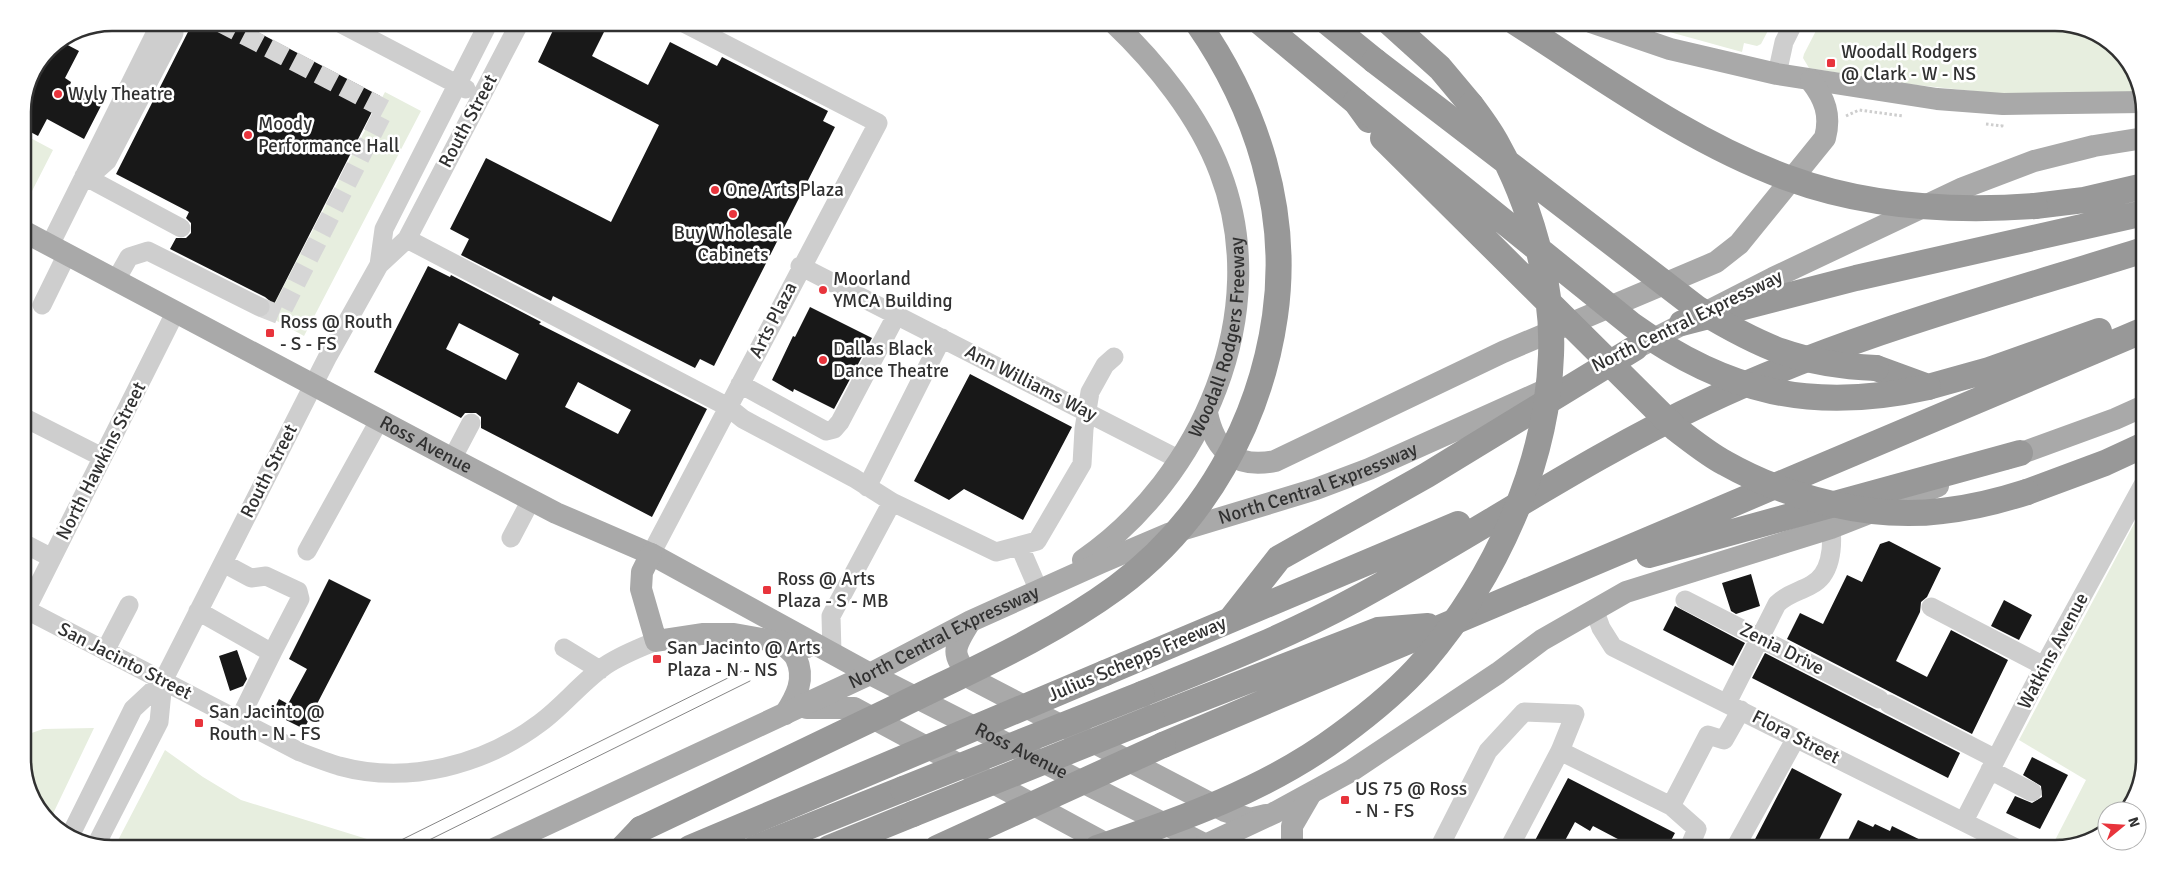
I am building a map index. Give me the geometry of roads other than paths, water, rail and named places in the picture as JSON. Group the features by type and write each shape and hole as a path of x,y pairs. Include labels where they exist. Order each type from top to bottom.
{"highway":[{"path":"631,840 641,829 1003,655 1046,632 1088,607 1147,562 1196,508 1217,478 1235,446 1261,382 1277,304 1279,256 1270,184 1256,133 1232,80 1202,31"},
{"path":"1271,31 1632,325 1662,347 1710,372 1771,392 1829,399 1879,396 1928,387 1988,370 2136,318"},
{"path":"1338,31 1375,62 1698,309 1741,335 1789,356 1820,363 1876,368 1928,387"},
{"path":"1128,840 1245,791 1294,766 1373,710 1423,662 1471,598 1502,540 1530,475 1543,418 1552,355 1548,299 1540,256 1516,183 1496,140 1471,105 1440,68 1399,31"},
{"path":"1529,31 1679,127 1741,159 1789,178 1832,191 1890,203 1986,210 2084,200 2136,188"},
{"path":"1356,102 1383,138 1675,428 1725,463 1773,485 1824,502 1878,511 1940,512 1992,503 2027,492 2105,463 2136,449"},
{"path":"1682,323 1772,298 2136,215"},
{"path":"775,840 1267,643 1324,616 1380,586 1582,468 1705,402 1792,365 1890,330 2136,253"},
{"path":"955,840 1163,745 2136,333"},
{"path":"1230,620 1279,558 1427,476 1635,348"},
{"path":"1506,601 1629,561 2020,453"},
{"name":"Julius Schepps Freeway","path":"709,840 1491,510 1582,468"},
{"path":"849,840 1152,718 1378,630 1451,624"},
{"path":"1121,840 1155,829"}],"main road":[{"name":"Woodall Rodgers Freeway","path":"1039,591 1120,532 1150,502 1180,460 1207,413 1219,381 1230,342 1236,304 1238,259 1233,217 1220,172 1197,124 1162,77 1121,31"},
{"path":"1627,31 1670,49 1777,74 1811,81 1937,99 1985,103 2135,102"},
{"path":"1207,413 1210,429 1218,443 1229,455 1243,463 1262,464 1275,461 1503,352 1716,262 1739,244 1825,138 1829,124 1827,110 1822,95 1811,81"},
{"name":"North Central Expressway","path":"513,840 870,674 971,621 1168,534 1316,489 1368,469 1501,411 1635,348 1682,323 1963,188 2034,161 2094,146 2136,139"},
{"name":"Ross Avenue","path":"31,234 452,459 531,500 651,554 870,674 1190,840"},
{"path":"1221,840 1351,771 1498,673 1542,640 1626,592 1831,528 2020,453 2136,410"},
{"path":"651,554 642,572 642,589 656,641"},
{"path":"971,621 956,644 955,653 957,661 972,679 1225,811 1250,819 1274,813"},
{"name":"Ross Avenue","path":"656,641 702,634 734,634 832,652"},
{"path":"780,641 796,658 800,674 798,693 791,711 831,706 854,708 1099,840"},
{"path":"1286,840 1312,793"}],"street":[{"path":"42,305 84,176 166,31"},
{"path":"355,31 481,96"},
{"name":"Routh Street","path":"379,264 384,229 484,31"},
{"name":"Routh Street","path":"73,829 133,709 162,681 313,384 379,264 407,239 515,31"},
{"name":"Arts Plaza","path":"651,554 800,266 878,123 699,31"},
{"path":"1777,74 1784,42 1790,31"},
{"path":"84,176 181,228"},
{"path":"407,239 728,407 743,419 892,502 996,552 1037,541 1082,464 1087,411"},
{"path":"116,280 129,257 148,251 260,307"},
{"name":"Ann Williams Way","path":"800,266 1180,460"},
{"name":"North Hawkins Street","path":"31,596 176,311"},
{"path":"740,384 826,432 840,422 897,314"},
{"path":"867,487 942,338"},
{"path":"307,551 380,419"},
{"path":"31,421 102,457"},
{"path":"452,459 472,423"},
{"name":"Watkins Avenue","path":"1964,821 2044,666 2136,498"},
{"path":"511,538 531,500"},
{"path":"832,652 831,616 892,502"},
{"path":"1671,806 1708,735 1724,740 1734,706 1760,638 1777,604 1786,595 1811,586 1821,578 1831,556 1831,528"},
{"path":"31,547 52,558"},
{"path":"1020,547 1039,591"},
{"path":"222,563 251,578 266,576 298,591 300,599 238,720"},
{"name":"Zenia Drive","path":"1685,600 1884,701 1993,764 2032,792"},
{"path":"105,651 129,605"},
{"path":"1931,607 2044,666"},
{"name":"Flora Street","path":"1594,609 1601,628 1613,647 1964,821 1990,840"},
{"path":"198,611 272,653"},
{"name":"San Jacinto Street","path":"31,613 300,752 340,766 376,772 409,773 454,765 501,749 541,723 600,670 633,651 656,641"},
{"path":"564,648 600,670"},
{"name":"Routh Street","path":"99,838 159,722 162,681"},
{"path":"1443,840 1488,751 1524,712 1575,714 1560,751 1513,840"},
{"path":"1739,840 1796,738"},
{"path":"1560,751 1671,806 1697,829 1692,840"}],"tunnel":[{"path":"236,31 385,109 280,315 260,307"}],"tram line":[{"path":"401,840 744,670"},
{"path":"429,840 750,681"}],"place":[{"name":"Woodall Rodgers @ Clark - W - NS","path":"1831,63"},
{"name":"Wyly Theatre","path":"58,94"},
{"name":"Moody Performance Hall","path":"248,135"},
{"name":"One Arts Plaza","path":"715,190"},
{"name":"Buy Wholesale Cabinets","path":"733,214"},
{"name":"Moorland YMCA Building","path":"823,290"},
{"name":"Ross @ Routh - S - FS","path":"270,333"},
{"name":"Dallas Black Dance Theatre","path":"823,360"},
{"name":"Ross @ Arts Plaza - S - MB","path":"767,590"},
{"name":"San Jacinto @ Arts Plaza - N - NS","path":"657,659"},
{"name":"San Jacinto @ Routh - N - FS","path":"199,723"},
{"name":"US 75 @ Ross - N - FS","path":"1345,800"}]}
